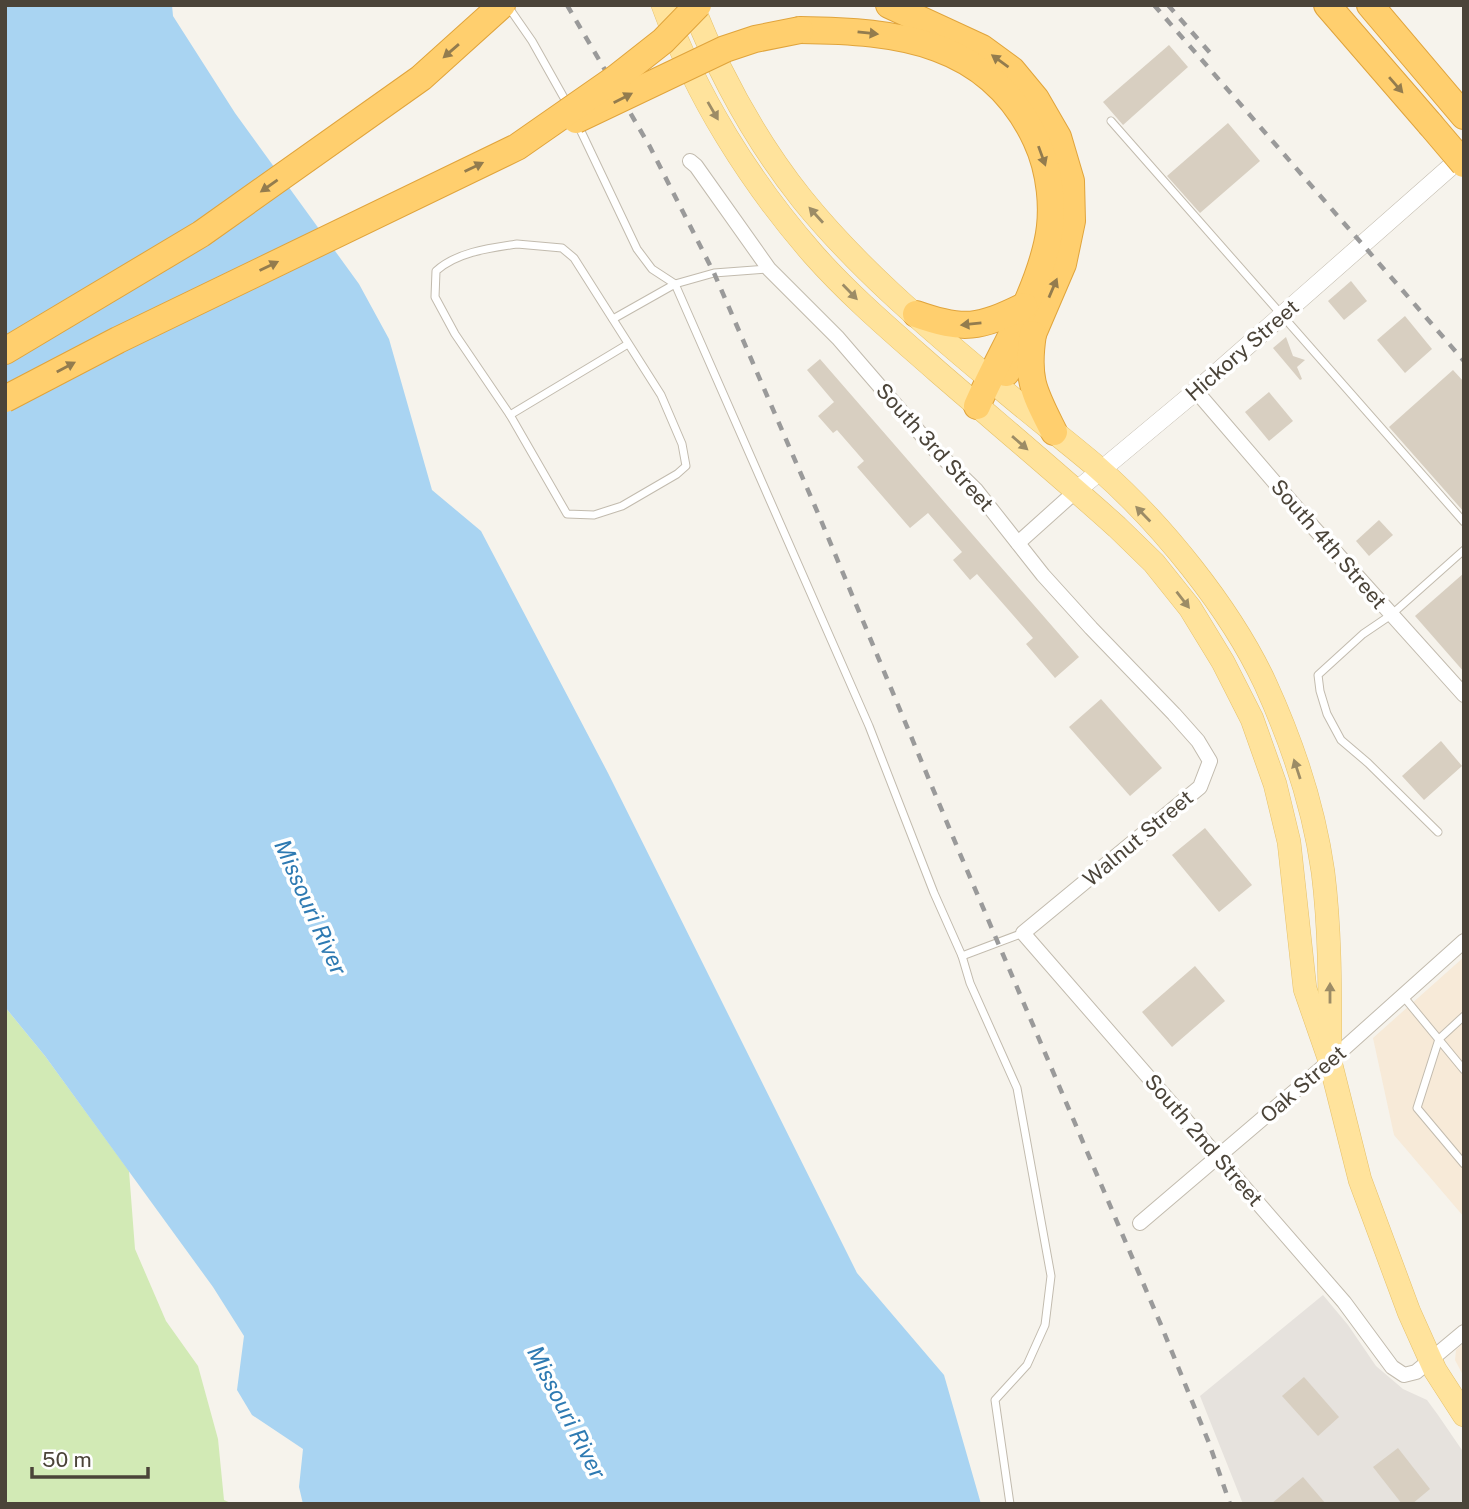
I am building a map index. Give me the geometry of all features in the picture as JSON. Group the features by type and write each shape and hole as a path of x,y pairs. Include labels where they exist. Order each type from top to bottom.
{"highway":[{"path":"517,146 616,78 663,41 698,5"},
{"path":"889,5 982,48 1013,70 1036,99 1058,137 1071,181 1072,221 1063,264 1033,334 1029,358 1032,389 1054,432"},
{"path":"1318,5 1362,45"},
{"path":"1327,5 1464,164"},
{"path":"1370,5 1457,108"},
{"path":"1381,5 1403,43"},
{"path":"5,351 201,234 421,78 501,7"},
{"path":"5,400 118,340 517,146 724,50 755,39 800,30 884,34 933,45 978,68 1005,90 1026,119 1045,160 1050,202 1048,242 993,382"},
{"path":"916,314 947,325 971,325 999,319 1024,306"},
{"path":"977,406 993,382 1033,334"}],"main road":[{"path":"663,5 702,92 736,151 772,204 814,254 870,313 1076,491 1154,563 1190,608 1223,662 1252,719 1275,784 1289,842 1305,989 1330,1062 1360,1180 1409,1312 1431,1360 1464,1415"},
{"path":"692,5 733,95 801,198 843,245 916,314 1100,470 1179,552 1226,616 1264,681 1309,805 1323,871 1330,981 1330,1062"}],"street":[{"name":"Hickory Street","path":"1018,543 1100,470 1196,391 1464,155"},
{"name":"South 3rd Street","path":"690,161 769,269 838,338 932,447 976,490 1091,628 1187,728"},
{"name":"South 4th Street","path":"1196,391 1464,695"},
{"name":"Walnut Street","path":"1023,933 1200,786 1210,761 1187,728"},
{"name":"South 2nd Street","path":"1023,933 1344,1302 1392,1367 1404,1375 1416,1372 1431,1360"},
{"name":"Oak Street","path":"1140,1223 1330,1062 1464,941"},
{"path":"1431,1360 1464,1332"}],"lane":[{"path":"501,7 532,41 559,86 637,249 652,269 675,284 869,726 934,893 962,956 970,983 1017,1088 1051,1276 1045,1325 1027,1365 995,1400 1010,1504"},
{"path":"1111,121 1464,522"},
{"path":"517,244 562,248 574,258 628,344 661,395 682,444 686,466 622,506 594,515 567,514 510,415 455,334 435,297 436,271 445,263 492,248 517,244"},
{"path":"613,319 675,284 714,273 769,269"},
{"path":"510,415 628,344"},
{"path":"1438,832 1341,740 1327,715 1318,675 1464,550"},
{"path":"962,956 1023,933"},
{"path":"1403,995 1464,1070"},
{"path":"1464,1016 1439,1039 1417,1108 1464,1164"}],"shaded area":[{"path":"1464,957 1464,1217 1394,1135 1373,1038"},
{"path":"1323,1295 1376,1366 1403,1389 1427,1400 1464,1453 1464,1504 1243,1504 1200,1396"},
{"path":"1464,1343 1464,1377 1455,1360 1456,1350"}],"green space":[{"path":"5,1007 45,1056 129,1171 135,1249 166,1321 198,1366 218,1439 224,1500 233,1504 5,1504"}],"water":[{"name":"Missouri River","path":"5,5 172,5 173,16 235,113 359,284 389,339 432,490 481,531 608,773 857,1273 944,1375 981,1504 303,1504 299,1487 303,1449 252,1415 237,1390 244,1336 213,1287 45,1056 5,1007"}],"building":[{"path":"1169,45 1188,67 1123,125 1103,102"},
{"path":"1228,123 1260,161 1200,213 1167,176"},
{"path":"1351,281 1367,301 1344,320 1328,301"},
{"path":"1405,316 1432,349 1405,373 1377,340"},
{"path":"1286,337 1293,356 1305,360 1297,367 1302,379 1300,380 1273,348"},
{"path":"820,359 1079,657 1055,678 1026,644 1033,638 977,574 970,580 953,560 962,552 928,513 910,528 857,467 864,461 837,430 833,433 818,416 834,402 807,370"},
{"path":"1453,370 1464,382 1464,512 1389,427"},
{"path":"1269,392 1293,421 1269,441 1245,412"},
{"path":"1379,520 1393,535 1369,556 1356,541"},
{"path":"1464,573 1464,672 1415,616"},
{"path":"1101,699 1162,768 1130,796 1069,727"},
{"path":"1441,741 1462,766 1424,800 1402,776"},
{"path":"1205,828 1252,885 1219,912 1172,855"},
{"path":"1195,966 1225,1001 1172,1047 1142,1012"},
{"path":"1304,1377 1339,1417 1318,1436 1282,1396"},
{"path":"1398,1448 1430,1489 1412,1504 1402,1504 1373,1467"},
{"path":"1303,1477 1326,1504 1271,1504"}],"railway":[{"path":"567,5 649,145 714,273 1161,1325 1209,1443 1230,1504"},
{"path":"1154,5 1464,361"},
{"path":"1168,5 1211,54"}]}
